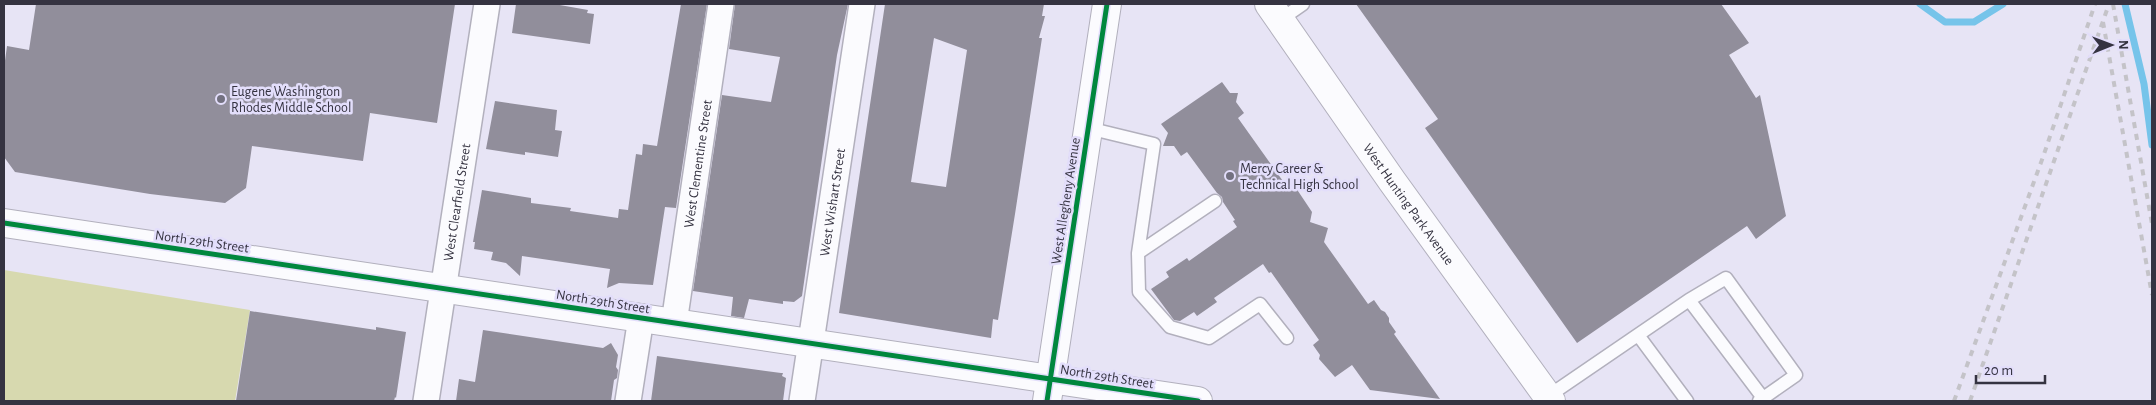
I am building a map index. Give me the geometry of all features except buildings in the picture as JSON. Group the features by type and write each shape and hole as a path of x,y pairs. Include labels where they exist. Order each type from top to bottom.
{"street":[{"name":"West Clearfield Street","path":"426,401 487,4"},
{"name":"West Clementine Street","path":"674,323 722,4"},
{"name":"West Wishart Street","path":"802,401 862,4"},
{"name":"West Allegheny Avenue","path":"1049,390 1107,4"},
{"name":"West Hunting Park Avenue","path":"1275,12 1549,399"},
{"name":"North 29th Street","path":"4,223 811,343 1049,390 1198,401"},
{"path":"628,401 641,318"}],"lane":[{"path":"1275,12 1303,4"},
{"path":"1088,128 1154,144 1138,253 1139,292 1170,327 1209,338 1260,304 1287,338"},
{"path":"1138,253 1215,201"},
{"path":"1549,399 1689,300 1726,278 1796,375 1761,400 1689,300"},
{"path":"1638,335 1687,401"}],"green space":[{"path":"4,270 250,310 235,401 4,401"}],"waterway":[{"path":"1920,4 1945,22 1974,22 2003,4"},
{"path":"2125,4 2144,84 2152,145"}],"railway":[{"path":"1954,401 2043,157 2095,4"},
{"path":"1970,401 2109,4"},
{"path":"2113,4 2152,224"},
{"path":"2103,22 2152,295"}],"cycle path":[{"path":"1047,401 1107,4"},
{"path":"4,223 1198,401"}],"place":[{"name":"Eugene Washington Rhodes Middle School","path":"221,99"},
{"name":"Mercy Career & Technical High School","path":"1230,176"}]}
